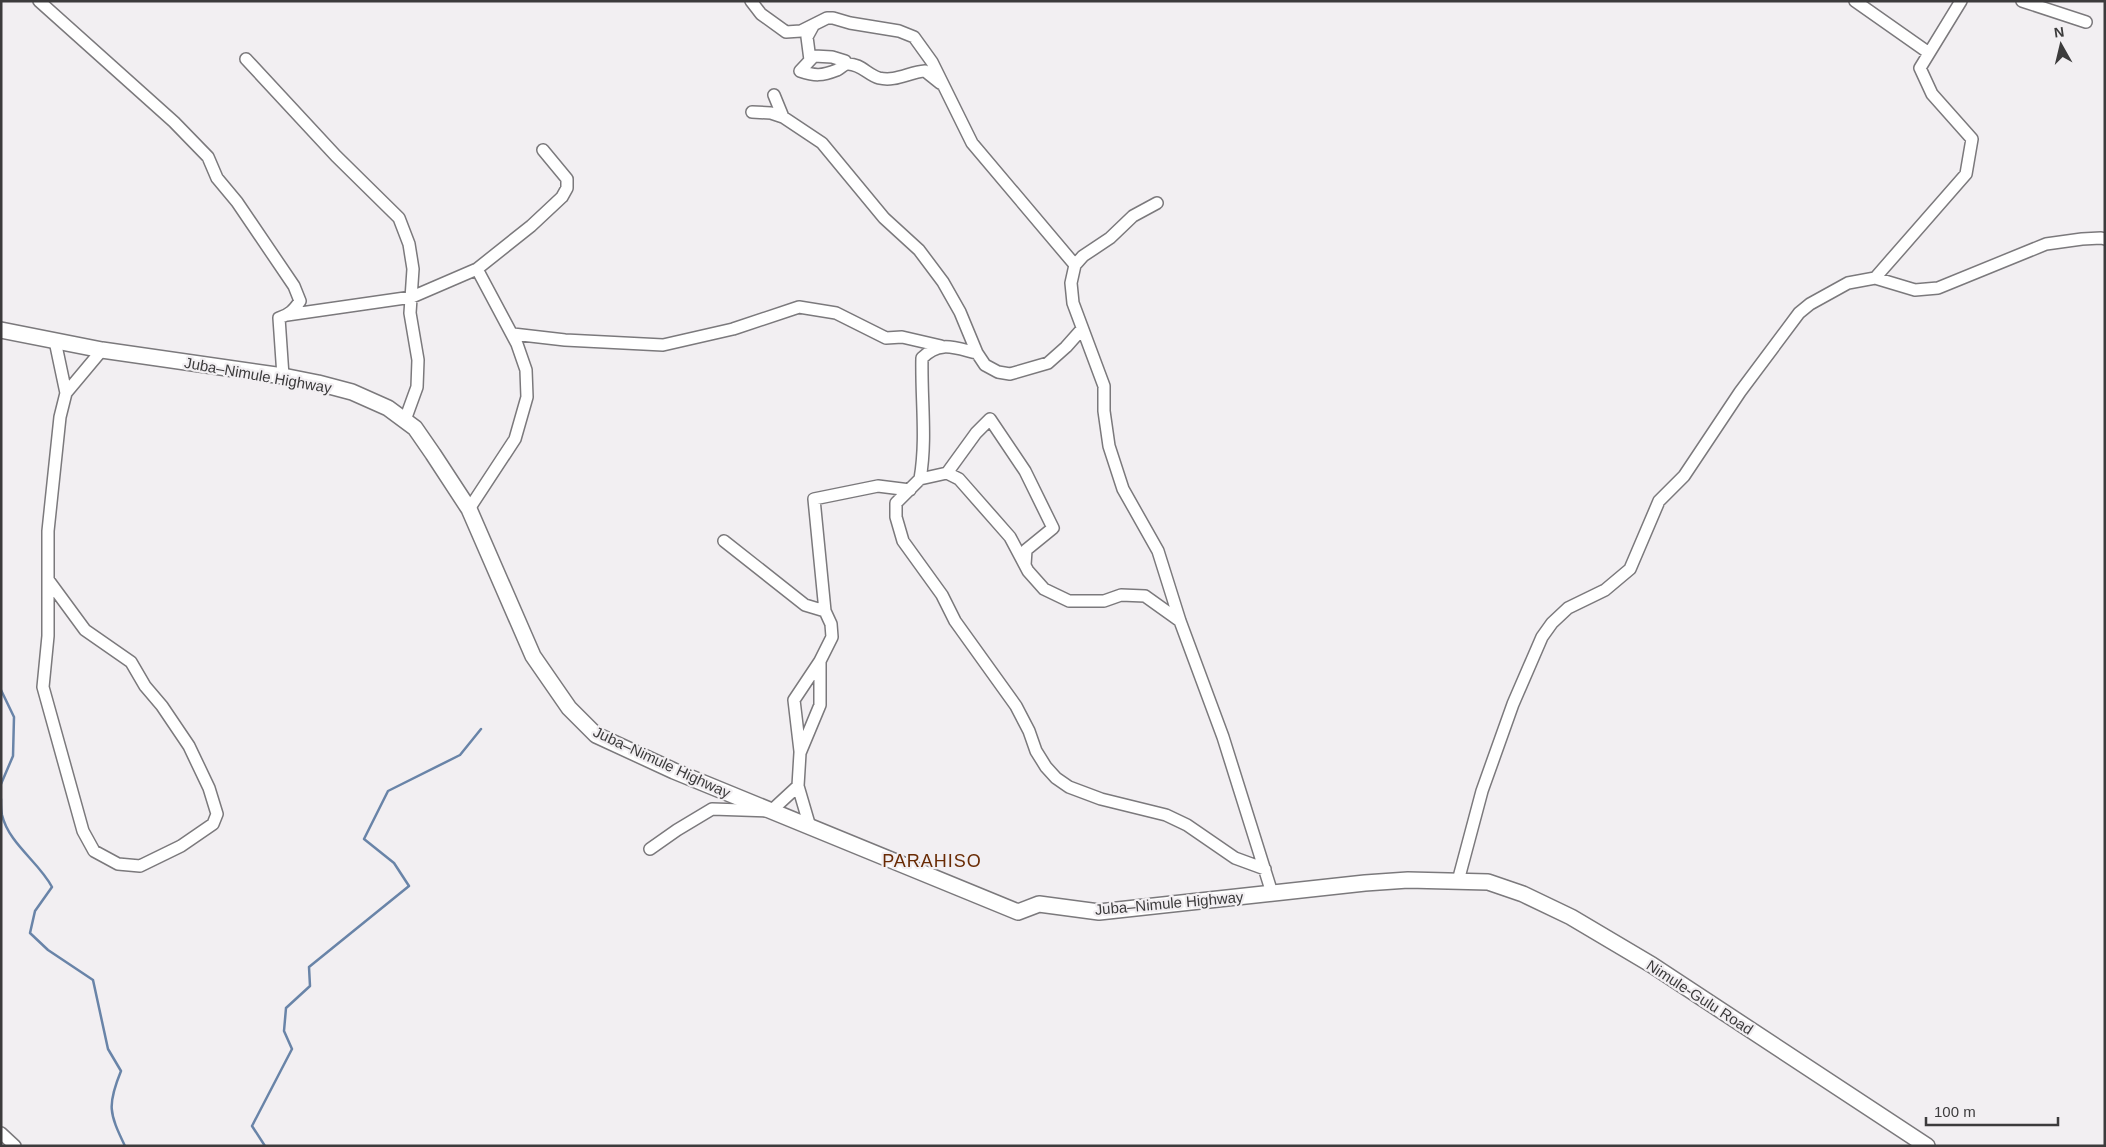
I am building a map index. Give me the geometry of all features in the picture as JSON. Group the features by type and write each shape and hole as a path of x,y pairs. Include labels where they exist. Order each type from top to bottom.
{"main road":[{"name":"Juba–Nimule Highway","path":"1,330 102,350 283,376 318,383 352,392 388,408 415,428 469,510 533,656 552,686 580,722 596,735 771,811 1018,912 1039,904 1099,912 1408,880 1458,881"},
{"name":"Nimule-Gulu Road","path":"1458,881 1488,882 1523,894 1571,917 1652,965 1927,1146"}],"street":[{"path":"39,1 174,122 208,157 217,178 237,202 294,286 300,301 295,309 287,315"},
{"path":"751,1 761,14 786,32 801,31 827,18 833,18 850,23 899,31 914,37 932,62 972,143 1076,265"},
{"path":"1855,1 1929,53"},
{"path":"1875,278 1966,174 1972,138 1932,94 1920,68 1962,1"},
{"path":"2022,1 2086,22"},
{"path":"810,60 807,36 814,26"},
{"path":"845,64 838,70 815,76 800,71 814,56 819,55 845,61 845,64 861,67 879,78 900,78 925,71 943,86"},
{"path":"246,58 336,156 399,218 409,244 413,269 410,313 418,360 417,387 405,420"},
{"path":"774,95 783,117"},
{"path":"752,112 771,113 783,117 822,143 884,218 919,250 943,282 960,312 977,353 985,365 998,372 1010,374 1048,363 1082,329"},
{"path":"283,376 279,318 287,315 412,297 477,269 531,226 562,197 566,188 567,179 544,150"},
{"path":"1157,203 1133,216 1110,238 1083,256 1076,265 1071,283 1073,303 1104,386 1104,411 1109,446 1116,468 1124,490 1158,551 1180,622 1223,737 1272,893"},
{"path":"1458,881 1482,791 1513,704 1542,637 1552,623 1568,608 1605,590 1630,569 1659,501 1684,476 1740,392 1799,313 1810,304 1848,283 1875,278 1915,290 1938,288 2046,244 2082,239 2105,239"},
{"path":"469,510 515,439 527,397 526,370 513,334 477,269"},
{"path":"513,334 565,340 663,345 734,329 799,307 836,312 886,338 902,337 977,353"},
{"path":"49,581 85,630 131,662 145,686 162,706 189,746 209,788 217,814 214,824 181,846 140,866 118,864 94,851 83,831 43,687 48,636 48,531 60,417 66,393 56,341"},
{"path":"941,346 930,350 922,358 921,394 924,455 920,479 896,503 896,517 903,541 942,595 955,621 1016,706 1029,731 1036,751 1056,778 1069,787 1101,799 1166,815 1186,825 1235,858 1265,869"},
{"path":"66,393 102,350"},
{"path":"947,473 976,433 990,419 1025,471 1053,528 1026,550 1025,565"},
{"path":"920,479 947,473 959,479 1010,537 1025,565 1044,589 1069,601 1104,601 1121,595 1145,596 1180,622"},
{"path":"810,827 798,786 800,753 794,700 820,661 832,637 831,624 825,611 814,499 878,486 910,490"},
{"path":"724,541 805,605 825,611"},
{"path":"800,753 820,705 820,661"},
{"path":"650,848 712,809 771,811 798,786"},
{"path":"1,1133 15,1146"}],"waterway":[{"path":"1,690 14,717 13,756 1,784"},
{"path":"265,1146 252,1126 292,1049 284,1031 286,1008 310,986 309,967 409,886 394,863 364,839 388,791 460,755 481,729"},
{"path":"1,799 2,815 11,835 40,869 52,887 35,911 30,933 48,950 93,980 108,1049 121,1071 113,1092 112,1109 113,1117 125,1146"}],"district":[{"name":"PARAHISO","path":"932,861"}]}
